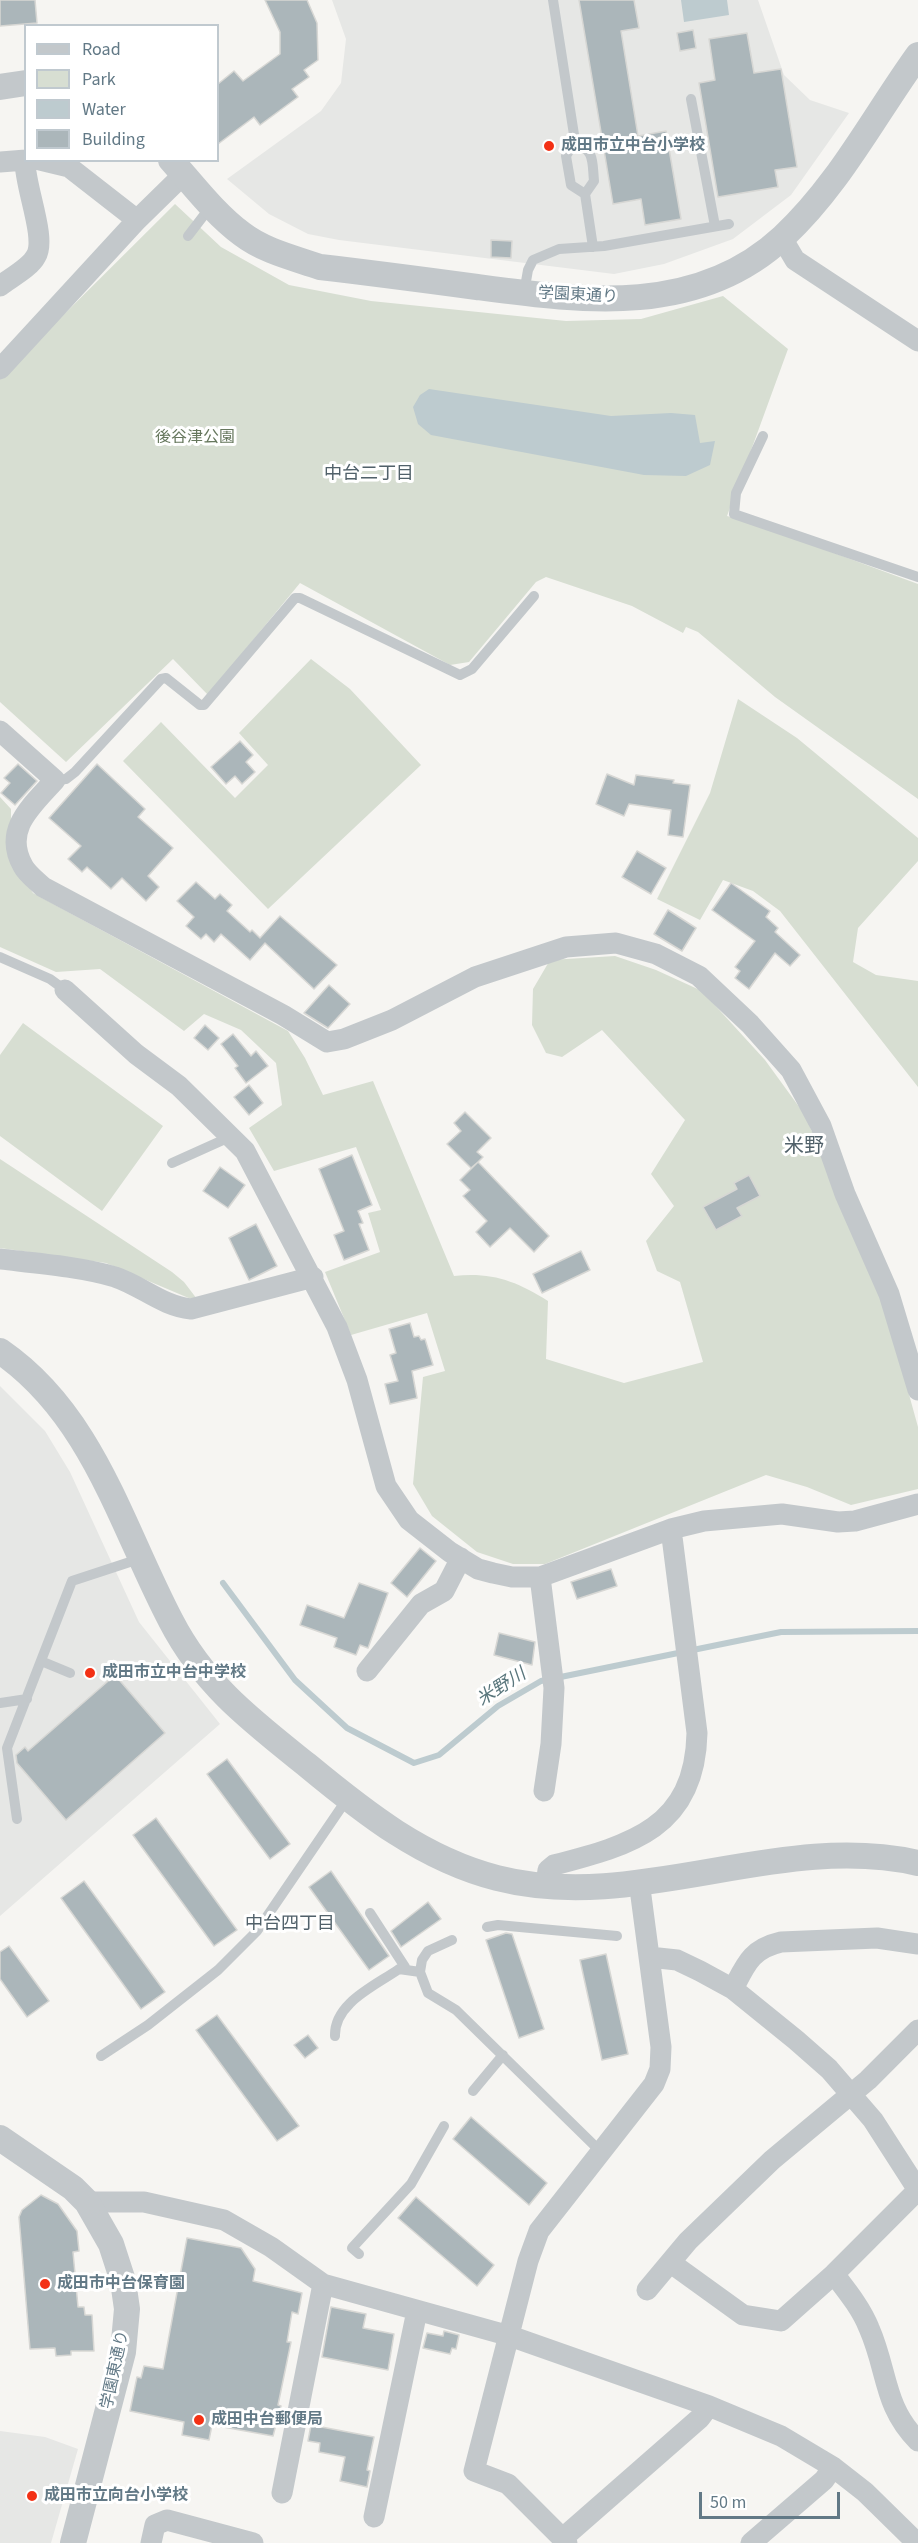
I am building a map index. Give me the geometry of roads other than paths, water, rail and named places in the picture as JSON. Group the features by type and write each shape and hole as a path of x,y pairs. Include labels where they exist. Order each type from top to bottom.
{"street":[{"name":"学園東通り","path":"177,167 211,206 243,236 280,254 320,267 597,300 647,297 684,291 716,279 752,260 782,238 827,190 910,75 918,55"},
{"path":"0,87 24,83"},
{"path":"0,162 24,160"},
{"path":"0,286 36,257 40,243 26,183 25,162"},
{"path":"48,162 69,167 137,220"},
{"path":"0,369 137,220 177,167"},
{"path":"782,238 795,260 918,341"},
{"path":"0,731 55,780 19,822 16,836 23,867 43,887 283,1015 327,1042 344,1039 392,1020 475,978 566,947 616,943 656,954 699,976 750,1024 791,1070 821,1126 845,1194 889,1294 918,1390"},
{"path":"65,990 136,1054 179,1086 245,1151 313,1277 337,1327 357,1380 386,1486 409,1520 426,1536 478,1569 512,1577 540,1577 671,1529 704,1521 760,1514 782,1514 838,1522 855,1521 918,1504"},
{"path":"0,1259 114,1277 177,1308 191,1310 313,1277"},
{"path":"0,1351 26,1371 76,1429 105,1477 139,1558 172,1623 206,1677 248,1718 401,1837 429,1852 495,1877 546,1886 612,1885 813,1856 875,1857 918,1863"},
{"path":"546,1886 548,1870 554,1865 603,1853 648,1832 673,1808 687,1783 696,1750 697,1733 671,1529"},
{"path":"367,1671 421,1604 444,1591 461,1558"},
{"path":"540,1577 554,1688 551,1744 544,1791"},
{"path":"639,1881 661,2047 660,2069 643,2100 539,2231 528,2261 474,2471 508,2484 565,2540 700,2418 709,2406"},
{"path":"733,1989 756,1951 774,1944 877,1938 918,1944"},
{"path":"649,1957 678,1960 733,1989 796,2040 852,2093 873,2120 918,2190 834,2274 781,2321 742,2315 671,2263"},
{"path":"647,2290 688,2241 772,2160 852,2093 918,2031"},
{"name":"学園東通り","path":"0,2138 73,2188 87,2202 111,2244 123,2281 127,2309 123,2352 73,2543"},
{"path":"87,2202 144,2202 224,2220 271,2247 323,2284 510,2337 709,2406 781,2436 834,2467 865,2492 917,2543"},
{"path":"834,2274 856,2304 870,2329 893,2408 918,2441"},
{"path":"282,2493 323,2284"},
{"path":"374,2517 417,2311"},
{"path":"751,2543 824,2480 834,2467"},
{"path":"151,2543 155,2525 167,2520 253,2543"}],"lane":[{"path":"552,0 575,141 566,156 571,185 585,194"},
{"path":"691,99 715,226"},
{"path":"575,141 588,148 591,153 594,181 585,194 593,247"},
{"path":"188,236 211,206"},
{"path":"524,293 528,270 533,260 559,249 593,247 729,224"},
{"path":"763,436 736,493 734,514 918,577"},
{"path":"55,780 66,779 75,772 161,679 166,678 200,705 204,705 295,598 300,598 460,675 472,669 534,596"},
{"path":"0,957 50,979 65,990"},
{"path":"172,1163 232,1136"},
{"path":"17,1820 7,1748 72,1581 139,1558"},
{"path":"41,1661 70,1673"},
{"path":"0,1703 27,1699"},
{"path":"101,2056 148,2025 218,1970 257,1931 348,1798"},
{"path":"370,1912 405,1967"},
{"path":"487,1927 498,1925 617,1936"},
{"path":"452,1940 428,1951 422,1960 420,1972 428,1993 456,2010 601,2152"},
{"path":"335,2036 335,2023 343,2009 399,1968 405,1967 420,1972"},
{"path":"473,2091 503,2055"},
{"path":"359,2254 352,2248 411,2184 444,2126"}],"water":[{"path":"681,0 727,0 729,15 684,22"},
{"path":"429,389 611,416 671,413 695,415 700,443 715,441 710,465 686,476 644,475 431,435 418,424 413,407 420,395"}],"waterway":[{"name":"米野川","path":"223,1583 295,1680 347,1728 414,1763 439,1755 498,1706 541,1681 781,1632 918,1631"}],"place":[{"name":"成田市立中台小学校","path":"549,146"},
{"name":"成田市立中台中学校","path":"90,1673"},
{"name":"成田市中台保育園","path":"45,2284"},
{"name":"成田中台郵便局","path":"199,2420"},
{"name":"成田市立向台小学校","path":"32,2496"}],"district":[{"name":"中台二丁目","path":"369,475"},
{"name":"米野","path":"804,1148"},
{"name":"中台四丁目","path":"290,1925"}],"park label":[{"name":"後谷津公園","path":"195,438"}]}
